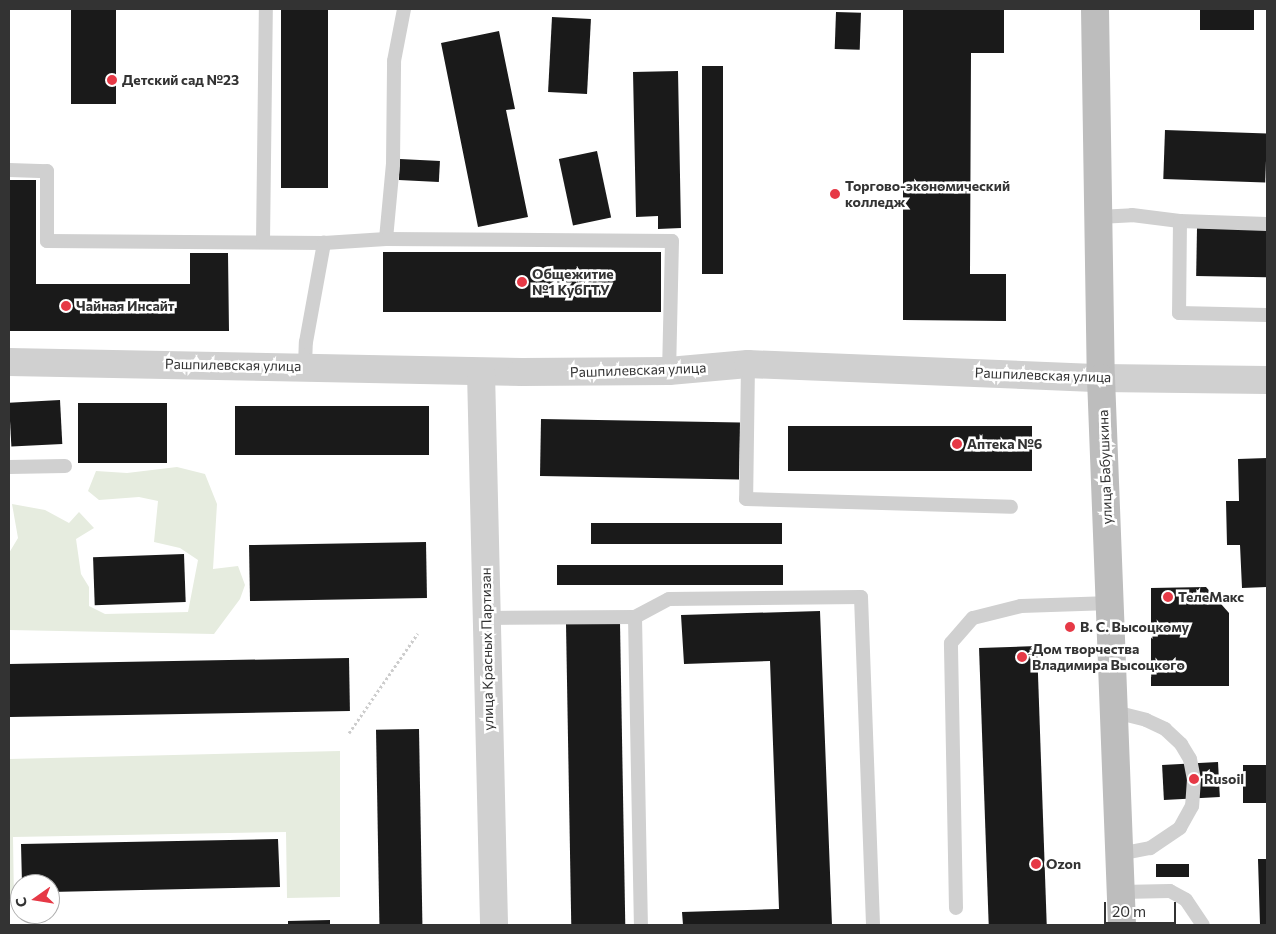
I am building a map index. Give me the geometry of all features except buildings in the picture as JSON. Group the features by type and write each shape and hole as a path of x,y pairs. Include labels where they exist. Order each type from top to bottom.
{"main road":[{"name":"улица Бабушкина","path":"1094,9 1101,378 1122,925"}],"street":[{"name":"Рашпилевская улица","path":"9,362 305,366 481,372 669,371 748,364 1101,378 1267,380"},
{"name":"улица Красных Партизан","path":"481,372 494,925"}],"lane":[{"path":"262,242 266,9"},
{"path":"386,239 393,164 394,61 404,9"},
{"path":"9,170 46,171 47,241 324,243 386,239 672,241 669,371"},
{"path":"1099,217 1132,215 1180,221 1267,224"},
{"path":"1180,221 1179,313 1267,315"},
{"path":"305,366 306,342 324,243"},
{"path":"748,364 746,499 1010,507"},
{"path":"9,467 66,466"},
{"path":"487,618 635,617 669,599 861,597 873,925"},
{"path":"956,908 951,643 973,618 1021,606 1111,602"},
{"path":"635,617 641,925"},
{"path":"1115,712 1146,720 1165,729 1181,744 1190,759 1194,778 1192,806 1180,828 1150,848 1120,854"},
{"path":"1121,892 1170,891 1186,900 1203,925"}],"path":[{"path":"349,733 418,633"}],"shaded area":[{"path":"177,467 205,474 217,504 213,569 238,566 245,585 240,599 214,634 9,630 9,553 18,538 12,504 45,510 69,523 79,512 94,528 76,539 81,574 89,587 89,606 105,614 188,612 198,560 180,548 154,542 158,501 139,497 99,500 88,491 96,471 127,473"},
{"path":"340,751 340,897 287,898 286,832 13,837 14,874 10,874 9,903 9,759"}],"place":[{"name":"Детский сад №23","path":"112,80"},
{"name":"Торгово-экономический колледж","path":"835,194"},
{"name":"Общежитие №1 КубГТУ","path":"522,282"},
{"name":"Чайная Инсайт","path":"66,306"},
{"name":"Аптека №6","path":"957,444"},
{"name":"ТелеМакс","path":"1168,597"},
{"name":"В. С. Высоцкому","path":"1070,627"},
{"name":"Дом творчества Владимира Высоцкого","path":"1022,657"},
{"name":"Rusoil","path":"1194,779"},
{"name":"Ozon","path":"1036,864"}]}
